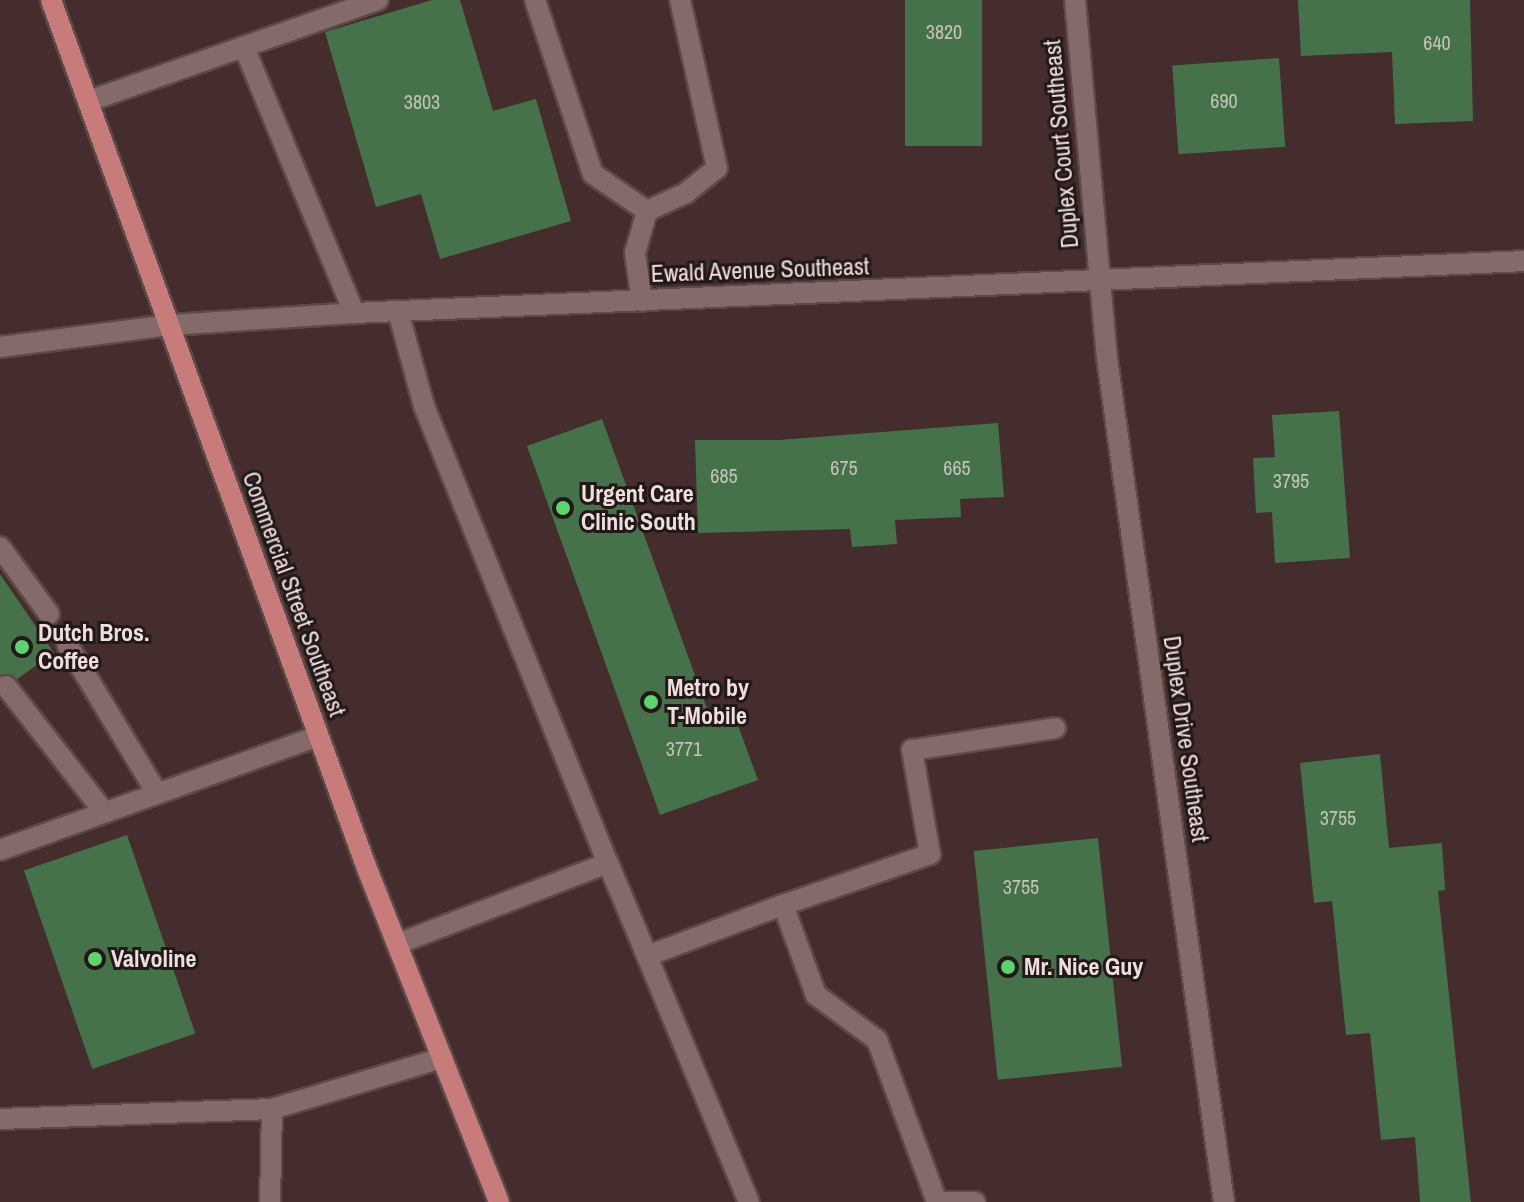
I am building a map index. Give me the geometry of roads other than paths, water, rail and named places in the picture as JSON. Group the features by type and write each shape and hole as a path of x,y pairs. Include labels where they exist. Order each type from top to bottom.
{"main road":[{"name":"Commercial Street Southeast","path":"51,0 318,736 499,1202"}],"street":[{"path":"89,101 378,0"},
{"path":"535,0 593,174 647,211"},
{"path":"642,301 635,253 647,211 686,193 717,168 680,0"},
{"name":"Duplex Court Southeast","path":"1075,0 1100,283"},
{"path":"244,47 354,313"},
{"name":"Ewald Avenue Southeast","path":"0,347 170,325 354,313 1100,283 1524,261"},
{"name":"Duplex Drive Southeast","path":"1100,283 1224,1202"},
{"path":"398,311 424,406 749,1202"},
{"path":"0,547 49,614"},
{"path":"67,644 157,793"},
{"path":"6,686 104,812"},
{"path":"647,956 930,854 912,750 1055,728"},
{"path":"0,850 318,736"},
{"path":"397,944 608,863"},
{"path":"783,905 816,995 877,1040 937,1202 975,1202"},
{"path":"0,1119 272,1109 442,1058"},
{"path":"270,1202 272,1109"}],"place":[{"name":"Urgent Care Clinic South","path":"563,508"},
{"name":"Dutch Bros. Coffee","path":"22,647"},
{"name":"Metro by T-Mobile","path":"651,702"},
{"name":"Valvoline","path":"95,959"},
{"name":"Mr. Nice Guy","path":"1008,967"}]}
